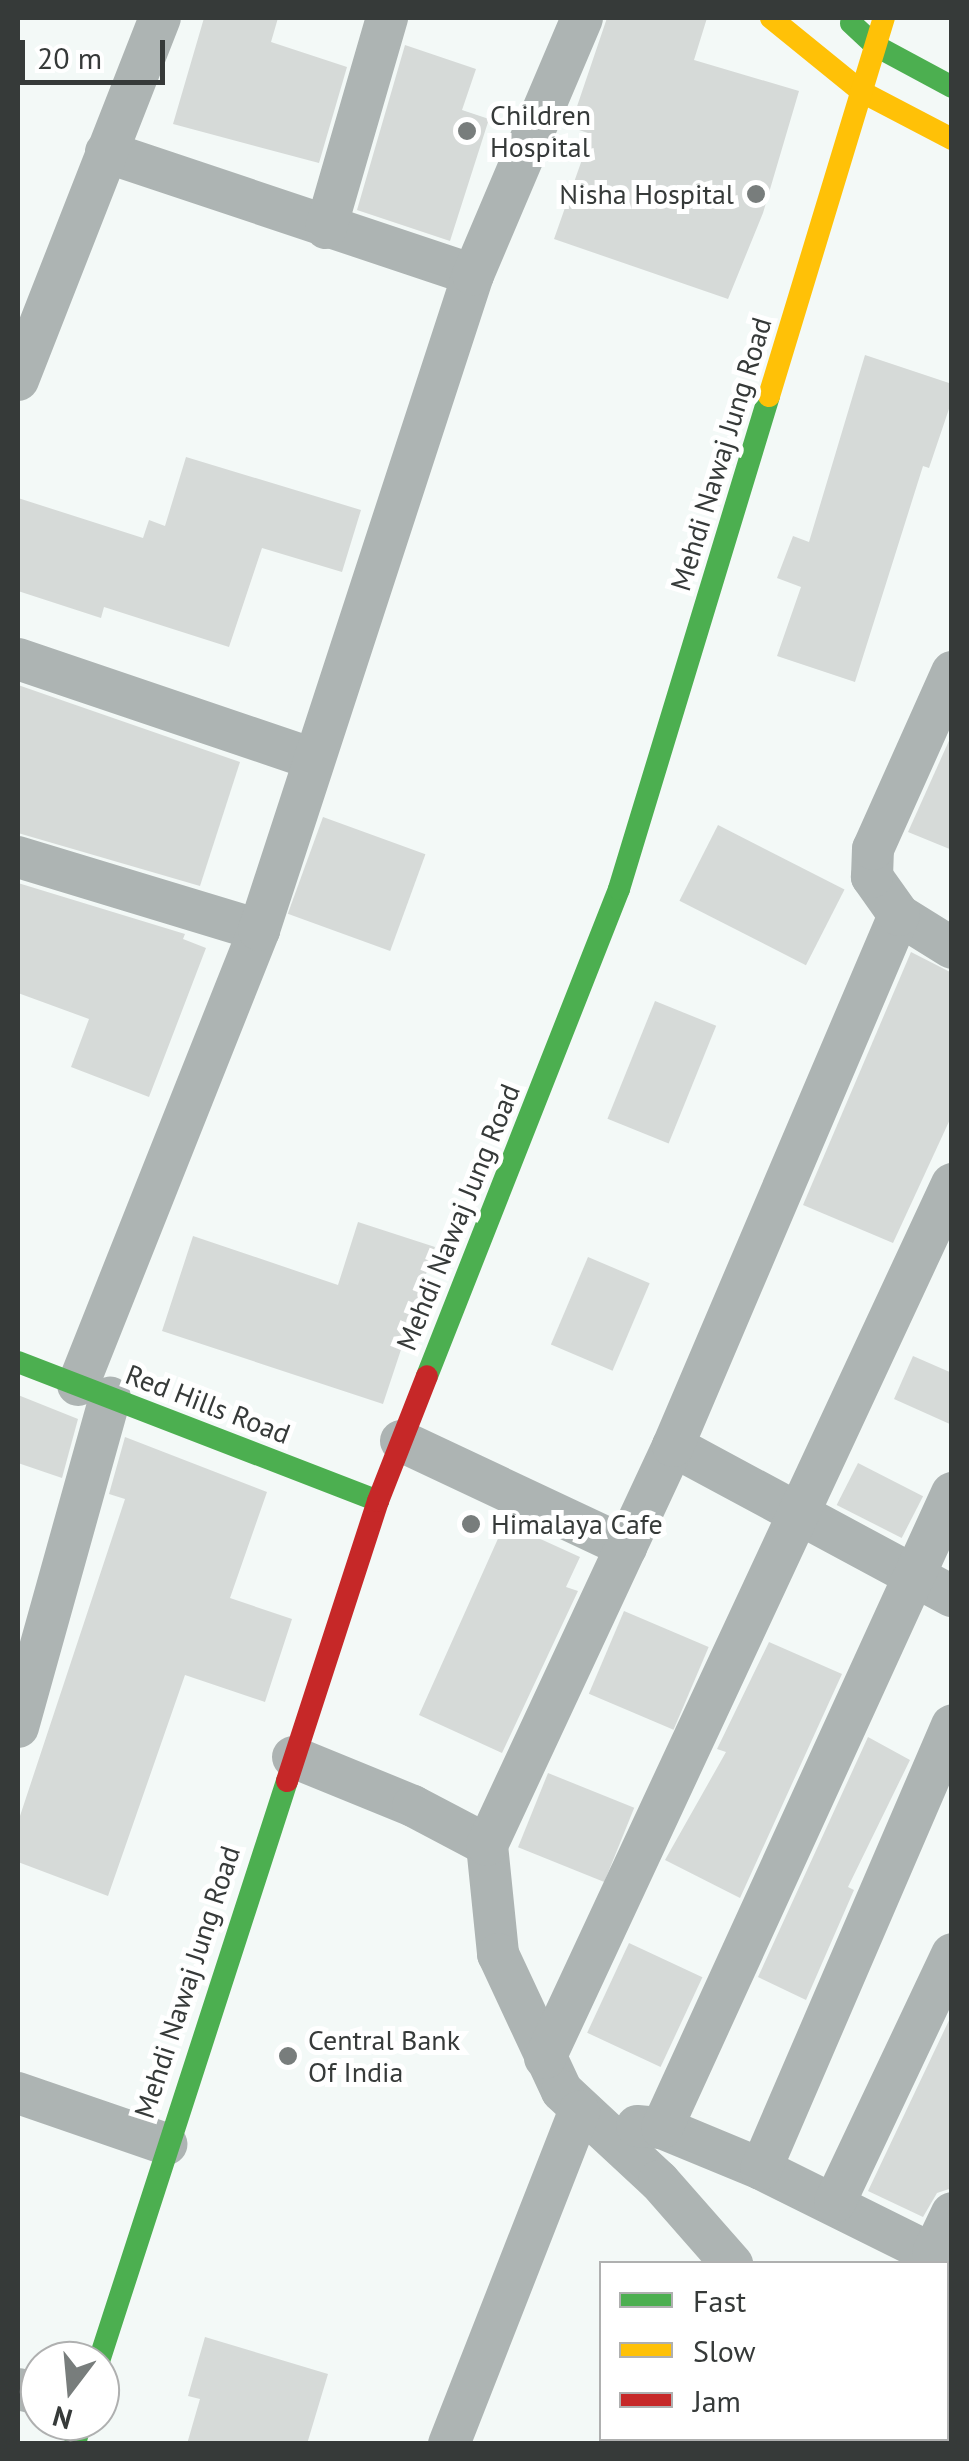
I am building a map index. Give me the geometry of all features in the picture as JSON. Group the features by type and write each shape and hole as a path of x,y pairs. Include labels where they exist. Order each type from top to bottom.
{"main road":[{"path":"771,18 862,92 952,138"},
{"path":"845,18 876,46 952,87"},
{"name":"Mehdi Nawaj Jung Road","path":"105,2341 166,2144 378,1501 620,889 884,18"},
{"name":"Red Hills Road","path":"18,1362 378,1501"}],"street":[{"path":"18,380 160,18"},
{"path":"326,228 387,18"},
{"path":"18,1727 26,1665 94,1392 259,930 473,275 582,18"},
{"path":"106,152 473,275"},
{"path":"18,659 314,759"},
{"path":"950,945 899,914 872,877 873,849 952,672"},
{"path":"18,857 259,930"},
{"path":"723,2258 590,2118 546,2058 498,1954 487,1846 673,1446 899,914"},
{"path":"546,2058 952,1184"},
{"path":"402,1441 626,1547"},
{"path":"673,1446 802,1510 952,1596"},
{"path":"662,2128 952,1493"},
{"path":"761,2170 952,1725"},
{"path":"294,1757 413,1806 487,1846"},
{"path":"835,2202 952,1954"},
{"path":"18,2093 166,2144"},
{"path":"590,2118 662,2128 835,2202 942,2258 952,2213"},
{"path":"449,2444 590,2118"}],"building":[{"path":"204,18 278,18 271,42 347,67 319,163 173,124"},
{"path":"607,18 707,18 694,60 799,91 763,213 728,299 554,239 591,134 570,127"},
{"path":"405,45 476,69 462,110 489,119 450,241 357,210"},
{"path":"865,355 952,384 952,400 929,468 923,466 855,682 777,656 801,587 777,578 793,536 809,542"},
{"path":"186,457 361,510 342,572 262,548 229,647 104,607 101,618 18,591 18,498 143,538 149,520 165,526"},
{"path":"18,685 240,762 200,886 18,833"},
{"path":"952,734 952,850 908,832"},
{"path":"323,817 425,854 390,951 288,914"},
{"path":"718,825 845,889 806,965 679,901"},
{"path":"18,883 185,934 183,939 206,948 149,1097 71,1067 89,1019 18,993"},
{"path":"911,952 952,973 952,1115 893,1243 803,1205"},
{"path":"655,1001 716,1026 669,1143 607,1119"},
{"path":"358,1222 435,1247 383,1404 162,1331 193,1236 338,1285"},
{"path":"588,1257 650,1283 613,1371 551,1344"},
{"path":"913,1356 952,1373 952,1425 894,1399"},
{"path":"18,1395 78,1419 62,1478 18,1463"},
{"path":"125,1437 267,1492 230,1598 292,1619 265,1702 185,1675 108,1896 18,1862 18,1822 125,1499 109,1494"},
{"path":"858,1463 923,1496 902,1538 837,1505"},
{"path":"505,1523 580,1557 566,1587 578,1591 502,1753 419,1715"},
{"path":"624,1611 709,1647 674,1730 589,1694"},
{"path":"769,1642 842,1674 740,1898 665,1860 726,1752 717,1749"},
{"path":"868,1737 910,1760 848,1887 854,1890 806,2000 758,1977"},
{"path":"548,1773 634,1808 604,1882 518,1847"},
{"path":"629,1943 702,1977 661,2067 587,2033"},
{"path":"952,2014 952,2188 937,2193 923,2217 868,2191"},
{"path":"205,2337 328,2374 307,2444 187,2444 200,2399 188,2396"}],"traffic: fast":[{"path":"851,23 876,46 952,87"},
{"path":"427,1376 619,889 769,396"},
{"path":"18,1362 378,1501"},
{"path":"105,2341 287,1781"}],"traffic: slow":[{"path":"771,18 862,92 952,139"},
{"path":"769,396 884,18"}],"traffic: jam":[{"path":"287,1781 378,1501 427,1376"}],"place":[{"name":"Children Hospital","path":"467,131"},
{"name":"Nisha Hospital","path":"756,194"},
{"name":"Himalaya Cafe","path":"471,1524"},
{"name":"Central Bank Of India","path":"288,2056"}]}
